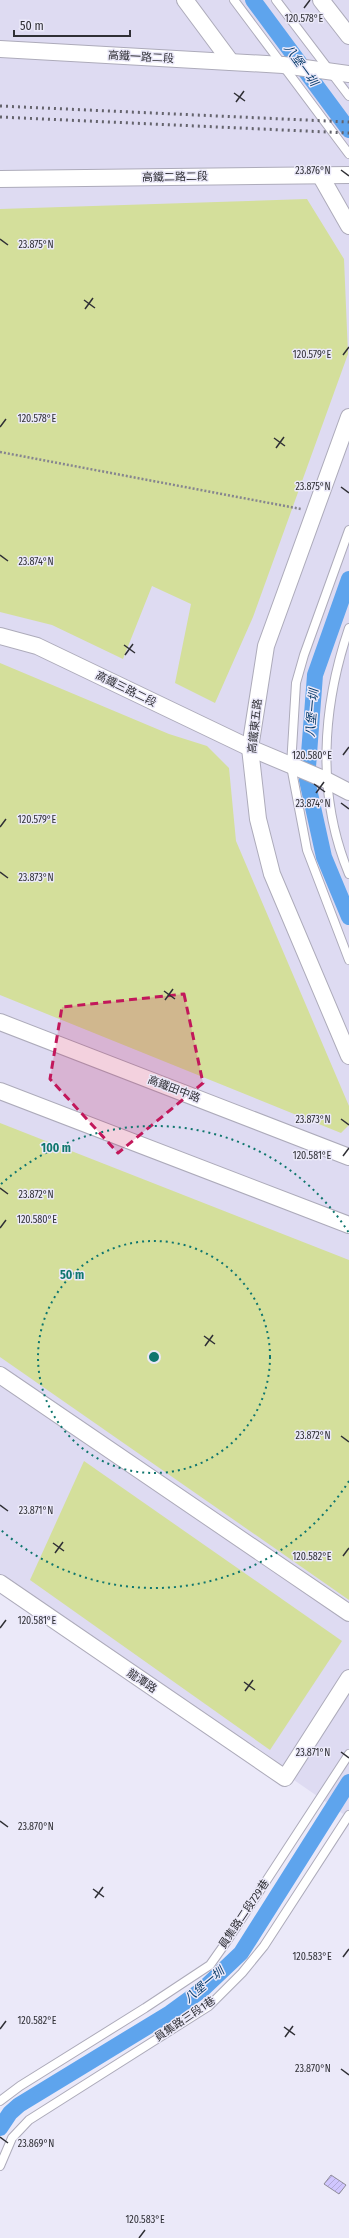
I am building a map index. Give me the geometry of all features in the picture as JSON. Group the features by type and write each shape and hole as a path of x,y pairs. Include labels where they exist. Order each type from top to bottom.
{"street":[{"path":"185,0 231,62"},
{"path":"321,0 349,36"},
{"name":"高鐵一路二段","path":"0,49 283,65 349,74"},
{"path":"320,175 349,226"},
{"name":"高鐵二路二段","path":"0,179 349,175"},
{"name":"高鐵東五路","path":"349,417 266,646 250,748 258,819 272,874 349,1056"},
{"name":"高鐵三路二段","path":"0,636 37,646 250,748 326,780 349,792"},
{"name":"高鐵田中路","path":"0,1022 349,1157"},
{"path":"0,1091 349,1225"},
{"path":"0,1375 349,1613"},
{"name":"龍潭路","path":"0,1583 285,1778 349,1678"}],"lane":[{"path":"234,0 349,154"},
{"path":"276,0 349,96"},
{"path":"349,530 304,655 296,683 291,766 307,850 349,960"},
{"path":"349,628 338,658 328,710 326,780 332,820 349,874"},
{"name":"員集路二段729巷","path":"0,2101 20,2086 145,2008 210,1965 234,1932 349,1754"},
{"name":"員集路三段1巷","path":"0,2166 12,2138 29,2120 209,2006 242,1973 264,1946 349,1815"}],"path":[{"path":"0,452 315,512"}],"highlighted area":[{"path":"184,994 203,1083 118,1153 50,1079 62,1007"}],"shaded area":[{"path":"0,0 349,0 349,1818 0,1577"}],"green space":[{"path":"307,199 344,259 348,354 253,617 215,703 175,683 191,604 152,586 123,659 52,625 0,612 0,209"},
{"path":"0,663 169,734 207,746 229,768 236,841 349,1106 349,1125 341,1133 0,995"},
{"path":"0,1123 349,1260 349,1600 0,1357"},
{"path":"84,1461 342,1641 270,1750 30,1580"}],"building":[{"path":"331,2175 346,2185 339,2194 324,2184"}],"waterway":[{"name":"八堡一圳","path":"253,0 349,130"},
{"name":"八堡一圳","path":"349,579 315,675 307,780 324,857 349,917"},
{"name":"八堡一圳","path":"0,2128 10,2113 19,2105 170,2013 203,1989 241,1953 349,1782"}],"railway":[{"path":"0,106 349,122"},
{"path":"0,117 349,133"}]}
